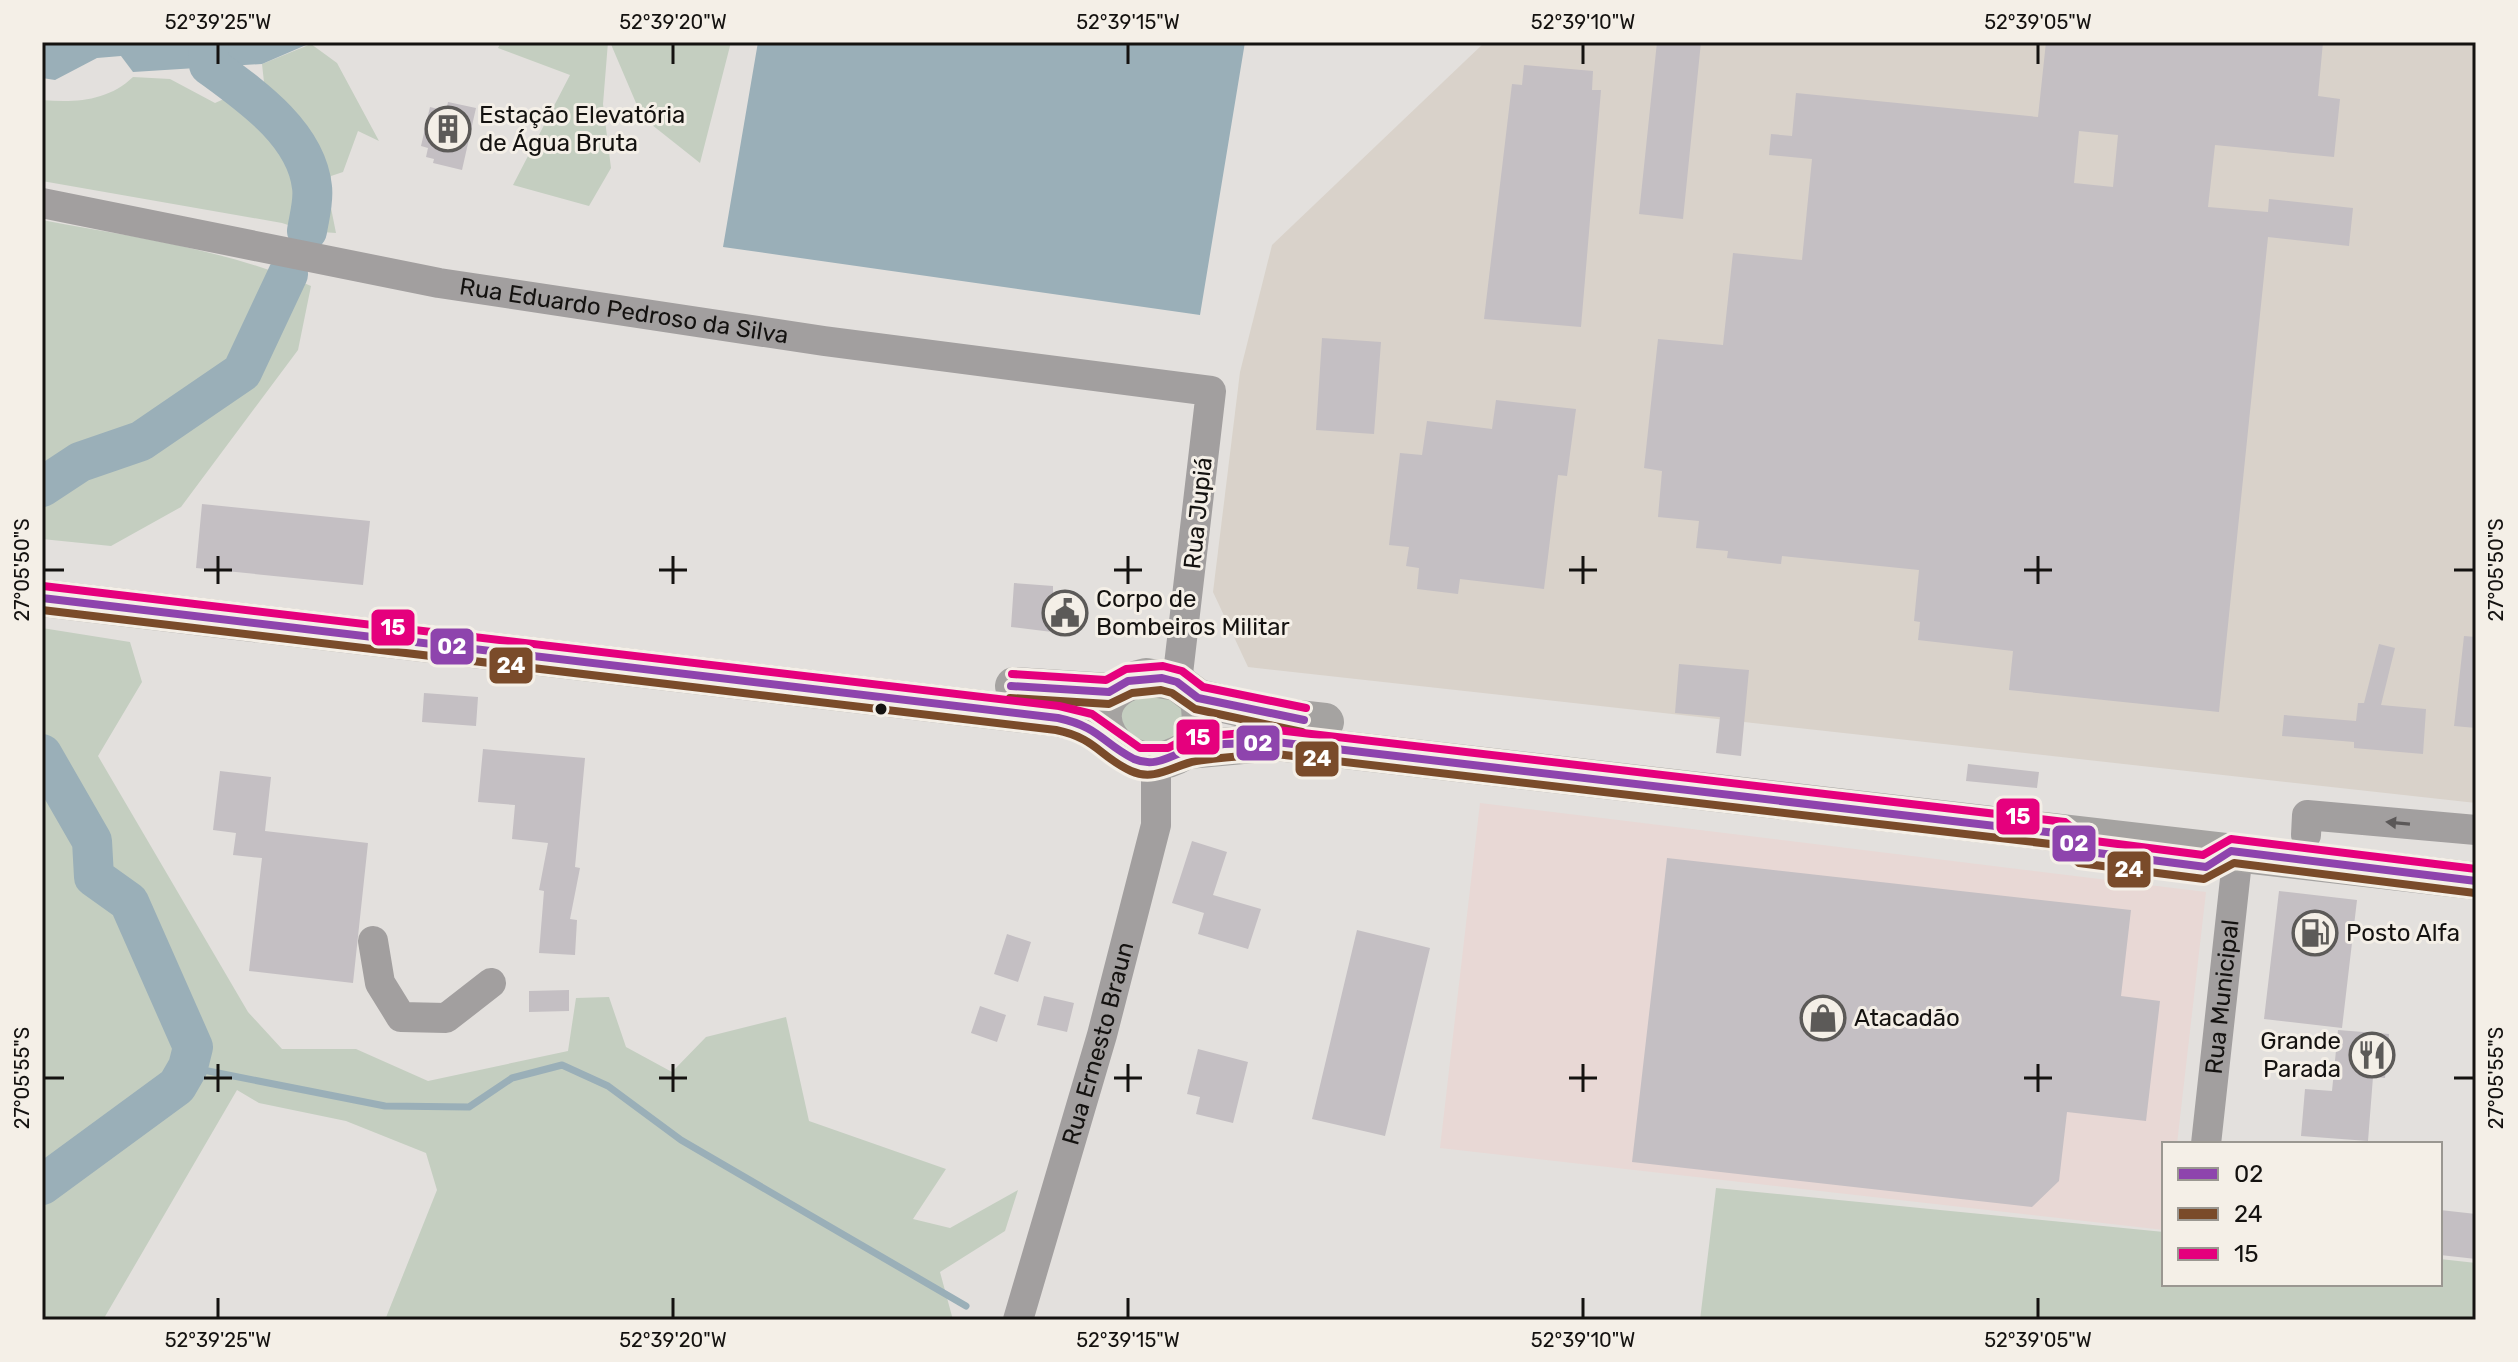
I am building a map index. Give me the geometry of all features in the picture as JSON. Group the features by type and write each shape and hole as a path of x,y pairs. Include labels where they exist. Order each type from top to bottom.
{"main road":[{"path":"42,573 1061,692 1109,692 1128,681 1146,677 1280,717 2306,825 2476,858"},
{"path":"42,598 1058,718 1086,724 1136,760 1276,742 2476,881"},
{"path":"1172,756 1199,734 1202,716 1188,690"},
{"path":"1109,692 1103,707 1103,722 1109,738"}],"street":[{"name":"Rua Eduardo Pedroso da Silva","path":"42,203 439,283 824,341 1211,391"},
{"name":"Rua Jupiá","path":"1188,690 1211,391"},
{"name":"Rua Ernesto Braun","path":"1018,1320 1102,1035 1172,756"},
{"path":"2306,825 2476,830"},
{"name":"Rua Municipal","path":"2206,1142 2235,851"},
{"path":"373,941 380,983 401,1017 446,1018 491,983"}],"shaded area":[{"path":"1485,42 2476,42 2476,803 1248,667 1213,592 1240,372 1272,245"},
{"name":"Atacadão","path":"1480,803 2206,892 2177,1142 2162,1142 2162,1230 1440,1148"}],"green space":[{"path":"501,42 608,42 603,104 611,168 589,206 513,185 570,75 498,48"},
{"path":"610,42 731,42 700,163 642,117"},
{"path":"311,44 337,63 379,141 358,131 343,172 331,176 330,203 336,233 307,231 282,223 42,181 42,100 67,101 102,96 133,77 170,79 215,103 244,90 265,91 262,64"},
{"path":"42,220 212,253 311,286 298,350 181,507 111,546 42,539"},
{"path":"42,628 130,642 142,682 98,756 248,1012 282,1049 356,1049 428,1081 568,1051 576,998 609,997 626,1047 672,1072 706,1037 786,1017 809,1121 946,1169 913,1219 950,1228 1018,1190 1005,1231 940,1272 953,1320 385,1320 437,1190 426,1153 346,1121 259,1103 237,1090 103,1320 42,1320"},
{"path":"1143,691 1183,703 1184,728 1162,743 1134,743 1115,709"},
{"path":"1716,1188 2162,1232 2162,1286 2442,1286 2442,1259 2476,1263 2476,1320 1700,1320"}],"water":[{"path":"42,42 313,42 262,64 133,72 121,56 97,58 55,80 42,78"},
{"path":"758,42 1245,42 1200,315 723,247"}],"building":[{"path":"1657,42 1701,42 1683,219 1639,214"},
{"path":"2046,42 2323,42 2318,96 2340,99 2334,157 2215,145 2208,207 2268,212 2269,199 2353,208 2349,246 2268,237 2219,712 2009,690 2013,651 1918,640 1920,622 1914,621 1919,570 1782,556 1781,564 1727,558 1728,551 1696,548 1699,521 1658,517 1662,471 1644,468 1658,339 1723,345 1733,253 1802,260 1812,159 1769,155 1771,134 1792,136 1796,93 2038,117","holes":["2079,131 2118,135 2113,187 2074,183"]},
{"path":"1524,65 1593,71 1592,90 1601,90 1581,327 1484,319 1512,84 1522,85"},
{"name":"Estação Elevatória de Água Bruta","path":"448,102 476,108 462,170 433,163 434,159 426,157 428,148 421,146 430,107 446,111"},
{"path":"1322,338 1381,342 1374,434 1316,430"},
{"path":"1496,400 1576,409 1567,476 1558,475 1544,589 1460,579 1458,594 1417,589 1419,568 1406,566 1409,547 1389,545 1400,453 1422,455 1427,421 1492,429"},
{"path":"202,504 370,521 363,585 196,568"},
{"path":"1014,583 1053,586 1053,593 1079,595 1076,635 1011,627"},
{"path":"2464,636 2476,637 2476,728 2454,726"},
{"path":"2379,644 2395,648 2381,705 2426,709 2423,754 2354,748 2354,742 2282,736 2284,715 2356,721 2358,703 2364,703"},
{"path":"1679,664 1749,670 1741,756 1716,753 1720,717 1675,713"},
{"path":"424,693 478,697 476,726 422,722"},
{"path":"483,749 585,758 575,867 580,868 570,919 577,920 575,955 539,953 544,891 539,890 548,843 512,839 515,805 478,802"},
{"path":"1968,764 2039,772 2037,788 1966,781"},
{"path":"220,771 271,777 265,831 368,843 353,983 249,971 262,858 233,855 236,833 213,830"},
{"path":"1192,841 1227,852 1213,895 1261,909 1248,949 1198,934 1204,913 1172,903"},
{"path":"1667,858 2131,910 2121,996 2160,1001 2146,1121 2067,1112 2059,1181 2032,1207 1632,1162"},
{"path":"2279,891 2357,900 2342,1028 2264,1019"},
{"path":"1357,930 1430,948 1385,1136 1312,1119"},
{"path":"1007,934 1031,942 1018,982 994,974"},
{"path":"569,990 569,1011 529,1012 529,991"},
{"path":"1044,996 1074,1003 1067,1032 1037,1025"},
{"path":"980,1006 1006,1015 997,1042 971,1033"},
{"path":"2338,1030 2389,1034 2385,1078 2373,1077 2368,1141 2301,1136 2305,1089 2332,1091"},
{"path":"1198,1049 1248,1062 1233,1123 1196,1114 1200,1097 1187,1094"},
{"path":"2442,1210 2476,1214 2476,1259 2442,1255"}],"waterway":[{"path":"208,42 209,65 274,117 299,149 308,167 312,187 307,231"},
{"path":"42,487 80,462 141,441 242,372 288,274"},
{"path":"42,754 92,841 94,877 129,902 193,1047 188,1067 177,1086 42,1185"},
{"path":"188,1067 385,1106 469,1107 512,1078 562,1065 608,1086 681,1140 966,1306"}],"transit line":[{"name":"15","path":"43,586 1059,706 1092,714 1140,748 1168,748 1187,738 1277,730 2065,822 2087,840 2203,855 2231,839 2476,869"},
{"name":"02","path":"42,598 1058,718 1083,726 1134,759 1149,762 1209,746 1276,742 2064,834 2082,851 2206,867 2231,851 2476,881"},
{"name":"24","path":"42,610 1056,730 1080,738 1131,771 1148,775 1196,761 1276,754 2059,845 2079,863 2204,879 2234,863 2475,893"},
{"name":"15","path":"1012,674 1106,680 1126,669 1163,666 1182,671 1203,687 1306,708"},
{"name":"02","path":"1011,686 1109,692 1128,681 1162,678 1177,682 1198,698 1304,720"},
{"name":"24","path":"1010,698 1109,704 1132,693 1161,690 1172,693 1195,709 1302,732"}],"place":[{"name":"Estação Elevatória de Água Bruta","path":"448,129"},
{"name":"Corpo de Bombeiros Militar","path":"1065,613"},
{"name":"Posto Alfa","path":"2315,933"},
{"name":"Atacadão","path":"1823,1018"},
{"name":"Grande Parada","path":"2372,1055"}]}
